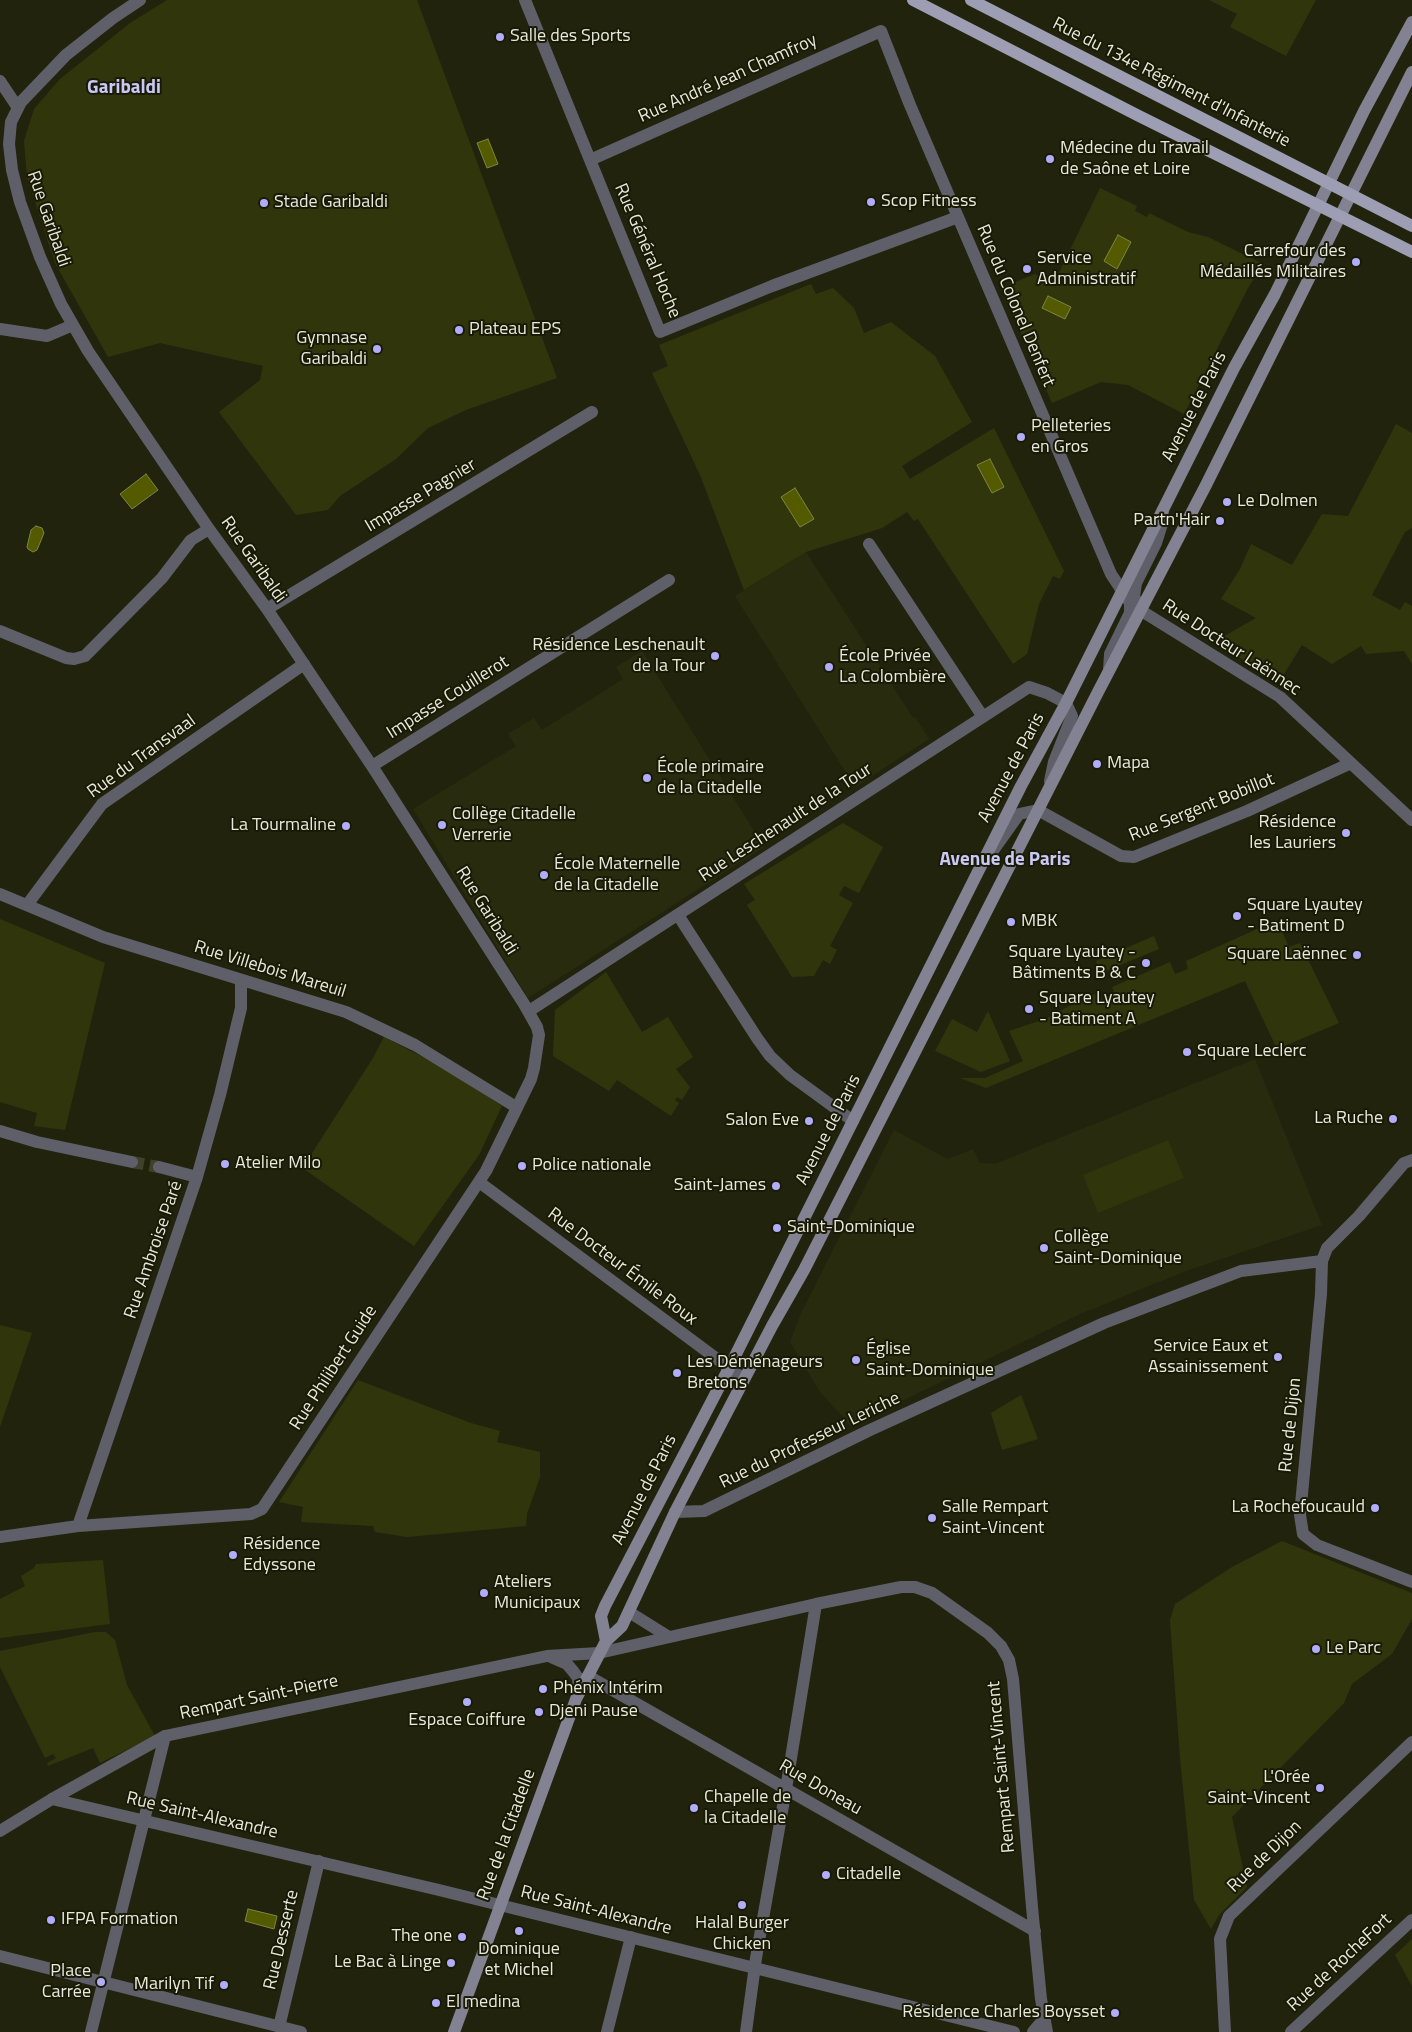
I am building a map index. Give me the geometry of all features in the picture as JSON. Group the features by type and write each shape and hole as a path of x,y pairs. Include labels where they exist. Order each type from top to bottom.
{"main road":[{"path":"913,0 1145,119 1412,252"},
{"name":"Rue du 134e Régiment d'Infanterie","path":"971,0 1412,226"},
{"name":"Avenue de Paris","path":"606,1641 600,1616 729,1368 979,869 1066,703 1230,376 1275,294 1364,112 1412,22"},
{"name":"Avenue de Paris","path":"599,1653 606,1641 622,1626 675,1512 744,1379 804,1270 1109,670 1206,485 1412,72"},
{"name":"Rue de la Citadelle","path":"454,2032 579,1693 599,1653"}],"street":[{"name":"Rue Garibaldi","path":"140,0 113,18 66,55 21,102 11,122 9,144 14,178 20,202 40,257 73,325 88,351 210,529 268,609 372,766 528,1011"},
{"name":"Rue Général Hoche","path":"525,0 660,332 772,286 958,217"},
{"name":"Rue André Jean Chamfroy","path":"590,160 881,31"},
{"name":"Rue du Colonel Denfert","path":"881,31 910,105 1111,574 1130,603 1130,613 1110,654 1109,670"},
{"path":"0,81 18,108"},
{"path":"0,328 47,336 73,325"},
{"name":"Impasse Pagnier","path":"268,609 592,412"},
{"path":"1140,610 1134,596 1136,584 1156,543 1162,524 1163,510"},
{"path":"0,631 66,658 74,659 85,656 162,578 191,540 210,529"},
{"path":"869,544 983,717"},
{"name":"Impasse Couillerot","path":"372,766 668,580"},
{"name":"Rue Docteur Laënnec","path":"1140,610 1280,697 1412,820"},
{"name":"Rue du Transvaal","path":"26,905 102,804 304,664"},
{"name":"Rue Leschenault de la Tour","path":"528,1011 1029,687 1047,693 1066,703"},
{"path":"1049,788 1054,762 1072,716 1066,703"},
{"name":"Rue Sergent Bobillot","path":"1038,810 1121,856 1134,857 1212,826 1351,763"},
{"path":"979,869 1019,814 1038,810"},
{"name":"Rue Villebois Mareuil","path":"0,894 103,937 346,1012 414,1046 516,1107"},
{"path":"678,915 756,1038 770,1056 790,1076 853,1121"},
{"name":"Rue Ambroise Paré","path":"78,1526 198,1177 241,1008 241,980"},
{"name":"Rue Philibert Guide","path":"0,1537 78,1526 251,1514 262,1509 349,1375 479,1182 534,1068 539,1035 528,1011"},
{"path":"0,1132 43,1144 132,1162"},
{"path":"1322,1261 1331,1243 1359,1216 1404,1163 1412,1160"},
{"path":"159,1167 198,1177"},
{"name":"Rue Docteur Émile Roux","path":"479,1182 744,1379"},
{"name":"Rue du Professeur Leriche","path":"675,1512 704,1511 870,1430 1104,1323 1241,1271 1322,1261"},
{"name":"Rue de Dijon","path":"1322,1261 1321,1294 1300,1515 1304,1534 1317,1545 1412,1582"},
{"name":"Rempart Saint-Vincent","path":"599,1653 816,1604 901,1587 915,1587 932,1593 988,1633 1001,1646 1009,1660 1013,1679 1035,1931 1047,2032"},
{"path":"746,2032 754,1968 816,1604"},
{"path":"629,1612 669,1637"},
{"name":"Rempart Saint-Pierre","path":"0,1831 52,1799 165,1736 547,1656 599,1653"},
{"path":"547,1656 558,1659 574,1671 578,1678 579,1693"},
{"name":"Rue Doneau","path":"588,1676 1035,1931"},
{"path":"93,2027 165,1736"},
{"name":"Rue de Dijon","path":"1225,2032 1220,1939 1229,1916 1412,1742"},
{"name":"Rue Saint-Alexandre","path":"52,1799 144,1822 319,1861 1014,2032"},
{"name":"Rue Desserte","path":"279,2027 319,1861"},
{"name":"Rue de RocheFort","path":"1291,2032 1412,1920"},
{"path":"607,2032 631,1937"},
{"path":"0,1956 301,2032"},
{"path":"1033,2032 1044,2019"}],"shaded area":[{"name":"Stade Garibaldi","path":"167,0 417,0 557,378 466,410 428,428 396,459 340,496 328,510 296,515 219,412 260,380 263,366 160,343 108,357 55,263 27,177 24,141 34,109 60,79 130,23"},
{"path":"1209,0 1316,0 1286,56 1230,27 1237,14"},
{"path":"488,139 498,164 487,168 477,143"},
{"path":"1100,188 1137,206 1135,211 1147,217 1149,213 1188,232 1208,237 1263,264 1248,288 1184,414 1128,385 1101,382 1052,403 1001,288 1035,274 1054,283"},
{"path":"1118,235 1131,242 1117,269 1104,261"},
{"path":"811,284 816,294 833,288 854,308 864,333 891,322 935,356 972,422 902,466 910,479 994,428 1064,571 1060,579 1053,576 1039,604 1027,654 1013,664 918,519 914,521 907,512 882,528 806,552 744,590 700,475 652,373 668,366 659,345"},
{"path":"1048,296 1071,307 1065,319 1042,308"},
{"path":"1396,424 1412,433 1412,528 1405,532 1372,595 1400,610 1405,602 1412,606 1412,664 1404,651 1366,654 1361,646 1332,664 1302,645 1279,682 1214,642 1256,618 1221,599 1240,569 1251,544 1292,565 1322,514 1348,516"},
{"path":"990,459 1004,487 992,493 977,465"},
{"path":"146,474 158,490 132,509 120,494"},
{"path":"795,488 814,519 800,527 781,497"},
{"path":"36,526 42,528 44,533 37,550 33,552 27,547 31,530"},
{"name":"École Privée La Colombière","path":"806,552 913,718 915,717 929,739 855,787 735,596"},
{"path":"642,651 764,847 528,998 413,809 516,746 508,734 534,718 542,730 623,679 616,667"},
{"path":"843,823 883,847 859,893 844,886 839,895 853,903 830,946 837,950 830,964 823,960 814,976 792,977 747,905 755,900 744,884"},
{"path":"0,919 105,963 65,1130 34,1126 37,1113 0,1102"},
{"path":"1277,920 1289,947 1300,943 1339,1023 1277,1049 1245,981 986,1088 960,1078 985,1078 1023,1061 1009,1031 1045,1019 1099,992 1104,1004 1117,999 1112,987 1170,962 1175,974 1188,969 1186,961"},
{"path":"1154,936 1159,949 1101,973 1096,961"},
{"path":"606,972 642,1032 668,1017 693,1057 676,1069 690,1087 682,1100 677,1097 675,1100 679,1103 671,1116 617,1080 609,1091 553,1056 555,1010"},
{"path":"988,1011 1010,1061 981,1072 935,1051 952,1019 977,1032"},
{"path":"384,1037 446,1069 502,1106 479,1155 414,1246 301,1167 307,1161 373,1058"},
{"name":"Collège Saint-Dominique","path":"1255,1059 1322,1225 1186,1271 1080,1314 851,1426 820,1392 790,1342 801,1313 894,1130 948,1159 973,1149 980,1163 995,1164"},
{"path":"1168,1140 1184,1178 1098,1213 1083,1175"},
{"path":"0,1325 32,1333 0,1427"},
{"path":"358,1380 471,1423 500,1431 497,1442 540,1452 540,1477 527,1514 526,1526 407,1537 375,1532 373,1526 301,1522 303,1507 279,1502"},
{"path":"1021,1395 1038,1439 1002,1450 991,1413"},
{"path":"1282,1541 1412,1593 1412,1619 1392,1654 1352,1684 1344,1703 1232,1817 1247,1887 1219,1915 1211,1929 1194,1900 1180,1758 1170,1620 1175,1604 1232,1567"},
{"path":"103,1560 110,1624 0,1638 0,1599 25,1586 21,1576 34,1568 36,1564"},
{"path":"95,1632 106,1632 115,1640 127,1685 155,1736 100,1763 93,1748 48,1766 47,1763 56,1758 53,1754 45,1758 0,1667 0,1651"},
{"path":"248,1909 277,1916 274,1929 245,1921"},
{"path":"1412,1939 1412,1986 1395,1955"}],"tunnel":[{"path":"132,1162 159,1167"}],"place":[{"name":"Salle des Sports","path":"500,37"},
{"name":"Médecine du Travail de Saône et Loire","path":"1050,159"},
{"name":"Scop Fitness","path":"871,202"},
{"name":"Stade Garibaldi","path":"264,203"},
{"name":"Carrefour des Médaillés Militaires","path":"1356,262"},
{"name":"Service Administratif","path":"1027,269"},
{"name":"Plateau EPS","path":"459,330"},
{"name":"Gymnase Garibaldi","path":"377,349"},
{"name":"Pelleteries en Gros","path":"1021,437"},
{"name":"Le Dolmen","path":"1227,502"},
{"name":"Partn'Hair","path":"1220,521"},
{"name":"Résidence Leschenault de la Tour","path":"715,656"},
{"name":"École Privée La Colombière","path":"829,667"},
{"name":"Mapa","path":"1097,764"},
{"name":"École primaire de la Citadelle","path":"647,778"},
{"name":"Collège Citadelle Verrerie","path":"442,825"},
{"name":"La Tourmaline","path":"346,826"},
{"name":"Résidence les Lauriers","path":"1346,833"},
{"name":"École Maternelle de la Citadelle","path":"544,875"},
{"name":"Square Lyautey - Batiment D","path":"1237,916"},
{"name":"MBK","path":"1011,922"},
{"name":"Square Laënnec","path":"1357,955"},
{"name":"Square Lyautey - Bâtiments B & C","path":"1146,963"},
{"name":"Square Lyautey - Batiment A","path":"1029,1009"},
{"name":"Square Leclerc","path":"1187,1052"},
{"name":"La Ruche","path":"1393,1119"},
{"name":"Salon Eve","path":"809,1121"},
{"name":"Atelier Milo","path":"225,1164"},
{"name":"Police nationale","path":"522,1166"},
{"name":"Saint-James","path":"776,1186"},
{"name":"Saint-Dominique","path":"777,1228"},
{"name":"Collège Saint-Dominique","path":"1044,1248"},
{"name":"Service Eaux et Assainissement","path":"1278,1357"},
{"name":"Église Saint-Dominique","path":"856,1360"},
{"name":"Les Déménageurs Bretons","path":"677,1373"},
{"name":"La Rochefoucauld","path":"1375,1508"},
{"name":"Salle Rempart Saint-Vincent","path":"932,1518"},
{"name":"Résidence Edyssone","path":"233,1555"},
{"name":"Ateliers Municipaux","path":"484,1593"},
{"name":"Le Parc","path":"1316,1649"},
{"name":"Phénix Intérim","path":"543,1689"},
{"name":"Espace Coiffure","path":"467,1702"},
{"name":"Djeni Pause","path":"539,1712"},
{"name":"L'Orée Saint-Vincent","path":"1320,1788"},
{"name":"Chapelle de la Citadelle","path":"694,1808"},
{"name":"Citadelle","path":"826,1875"},
{"name":"Halal Burger Chicken","path":"742,1905"},
{"name":"IFPA Formation","path":"51,1920"},
{"name":"Dominique et Michel","path":"519,1931"},
{"name":"The one","path":"462,1937"},
{"name":"Le Bac à Linge","path":"451,1963"},
{"name":"Place Carrée","path":"101,1982"},
{"name":"Marilyn Tif","path":"224,1985"},
{"name":"El medina","path":"436,2003"},
{"name":"Résidence Charles Boysset","path":"1115,2013"}],"district":[{"name":"Garibaldi","path":"124,88"},
{"name":"Avenue de Paris","path":"1005,860"}]}
